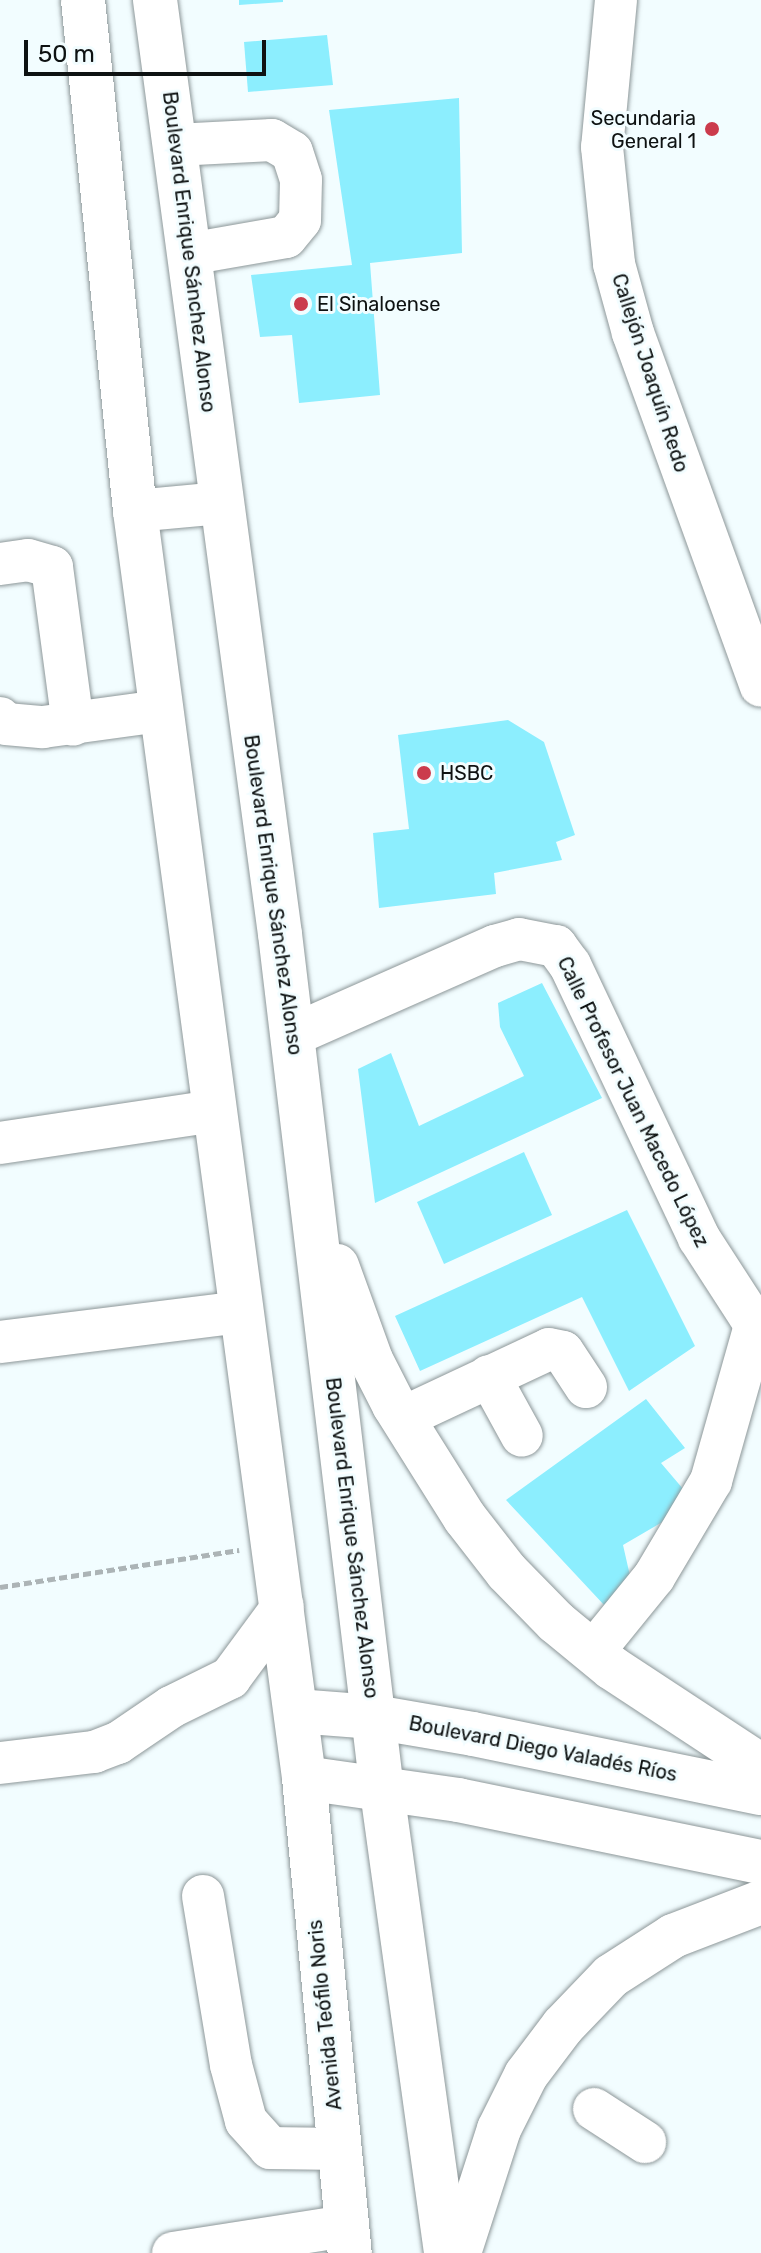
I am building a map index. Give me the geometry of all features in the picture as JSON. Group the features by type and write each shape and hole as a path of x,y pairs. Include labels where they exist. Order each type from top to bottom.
{"main road":[{"path":"83,0 135,511 304,1778 550,1818 761,1862"},
{"name":"Boulevard Enrique Sánchez Alonso","path":"155,0 313,1190 382,1791"},
{"path":"313,1190 371,1360 402,1418 465,1518 507,1572 593,1652 761,1766"},
{"name":"Boulevard Diego Valadés Ríos","path":"296,1711 374,1717 761,1793"},
{"name":"Avenida Teófilo Noris","path":"304,1778 348,2240"},
{"path":"382,1791 446,2253"},
{"path":"459,2253 499,2129 526,2075 563,2026 611,1976 673,1936 761,1902"}],"street":[{"name":"Callejón Joaquín Redo","path":"616,0 602,147 614,264 633,333 761,686"},
{"path":"175,145 272,140 292,152 301,180 300,220 286,237 189,254"},
{"path":"135,511 222,503"},
{"path":"0,564 28,560 52,567 73,725"},
{"path":"0,718 18,726 73,725 160,711"},
{"name":"Calle Profesor Juan Macedo López","path":"293,1035 495,946 519,939 556,946 570,965 699,1238 758,1330"},
{"path":"0,1143 213,1111"},
{"path":"0,1342 242,1312"},
{"path":"593,1652 654,1577 711,1481 758,1330"},
{"path":"402,1418 531,1355 557,1349 586,1387"},
{"path":"489,1376 522,1436"},
{"path":"0,1763 94,1752 118,1743 171,1707 230,1678 283,1606"},
{"path":"203,1896 231,2065 246,2121 270,2148 340,2149"},
{"path":"594,2109 645,2142"},
{"path":"173,2253 348,2240"}],"path":[{"path":"0,1587 275,1544"}],"building":[{"path":"239,0 283,0 283,2 239,5"},
{"path":"327,35 333,85 248,92 244,42"},
{"path":"459,98 462,253 370,263 380,395 299,403 292,335 260,337 251,275 352,265 329,110"},
{"path":"508,720 544,742 575,835 556,842 562,860 494,873 496,894 379,908 373,833 409,829 398,735"},
{"path":"542,983 602,1098 375,1203 358,1069 391,1053 419,1126 524,1076 500,1027 498,1003"},
{"path":"524,1152 552,1215 444,1264 417,1202"},
{"path":"627,1210 695,1346 629,1391 582,1297 420,1371 395,1316"},
{"path":"646,1399 685,1448 661,1463 695,1503 623,1545 633,1589 605,1606 506,1500"}],"place":[{"name":"Secundaria General 1","path":"712,129"},
{"name":"El Sinaloense","path":"301,304"},
{"name":"HSBC","path":"424,773"}]}
